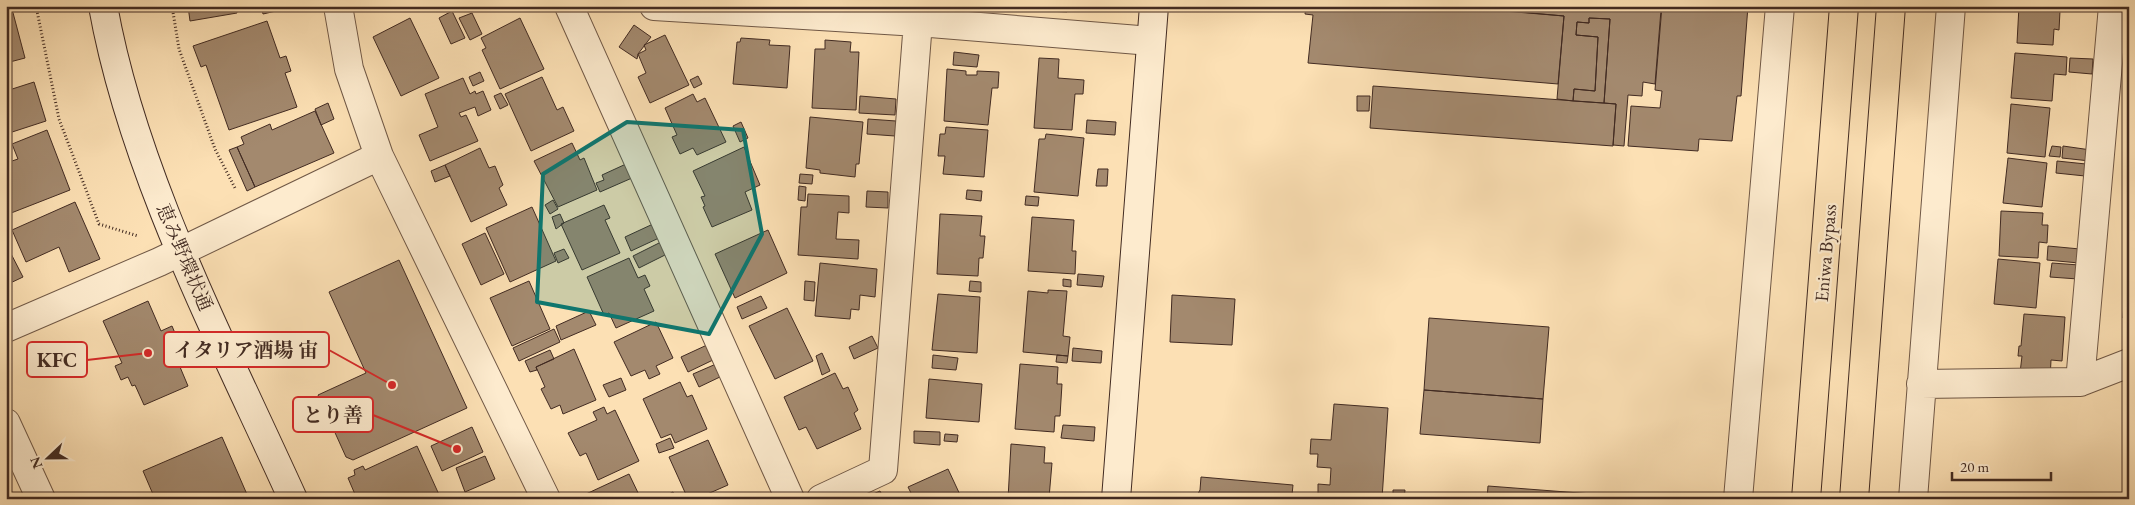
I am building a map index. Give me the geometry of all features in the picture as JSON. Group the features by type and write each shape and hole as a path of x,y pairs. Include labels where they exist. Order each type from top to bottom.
{"highway":[{"name":"Eniwa Bypass","path":"1806,499 1844,6"},
{"path":"1854,499 1891,6"}],"street":[{"name":"恵み野環状通","path":"103,6 123,88 146,161 182,251 293,499"},
{"path":"338,6 349,69 379,156 546,499"},
{"path":"569,6 790,499"},
{"path":"654,6 918,22 1151,41"},
{"path":"1116,499 1154,6"},
{"path":"1738,499 1780,6"},
{"path":"1913,499 1951,6"},
{"path":"2080,382 2113,6"},
{"path":"821,499 883,470 918,22"},
{"path":"6,328 182,251 379,156"},
{"path":"1921,384 2080,382 2129,363"},
{"path":"6,423 41,499"}],"path":[{"path":"172,6 179,49 215,149 237,191"}],"highlighted area":[{"path":"627,122 743,130 762,234 709,334 537,302 543,174"}],"building":[{"path":"188,6 236,6 237,13 190,21"},
{"path":"261,6 289,6 289,8 263,14"},
{"path":"1034,6 1050,6 1049,11 1033,10"},
{"path":"1050,6 1067,6 1067,12 1049,11"},
{"path":"1306,6 1455,6 1564,16 1558,84 1308,63 1313,15 1305,14"},
{"path":"1603,6 1661,10 1655,84 1643,82 1642,96 1628,95 1624,146 1613,145 1616,104 1604,103 1610,19 1589,18 1589,23 1577,22 1576,35 1598,37 1595,91 1574,89 1573,101 1557,99 1564,16 1455,7"},
{"path":"1662,6 1748,6 1741,96 1737,96 1732,141 1699,139 1698,151 1628,146 1631,106 1660,108 1662,91 1655,90"},
{"path":"2019,6 2055,6 2055,11 2060,11 2059,30 2054,29 2053,45 2017,43"},
{"path":"12,9 25,58 6,63 6,10"},
{"path":"452,11 465,38 451,44 439,18"},
{"path":"472,13 482,34 470,40 459,18"},
{"path":"410,18 439,78 401,96 373,37"},
{"path":"520,18 544,69 500,89 482,50 486,48 481,38"},
{"path":"1589,18 1610,19 1604,103 1573,101 1574,89 1595,91 1598,37 1576,35 1577,22 1589,23"},
{"path":"267,21 280,58 286,56 291,71 285,73 297,107 229,130 206,65 201,67 193,46"},
{"path":"634,25 651,37 638,54 637,59 619,47"},
{"path":"665,35 689,85 650,103 638,77 646,73 638,54 646,50 644,45"},
{"path":"741,38 770,40 769,45 790,46 787,88 733,84 737,42 740,42"},
{"path":"825,40 851,42 850,52 859,52 856,110 812,108 815,49 825,49"},
{"path":"954,52 979,55 977,67 953,65"},
{"path":"2015,53 2067,57 2066,75 2054,74 2052,101 2011,98"},
{"path":"1039,58 1059,59 1058,78 1084,80 1083,94 1075,94 1072,130 1034,128"},
{"path":"2070,58 2093,59 2092,74 2069,72"},
{"path":"947,69 966,71 966,75 977,75 977,71 999,72 998,88 992,88 988,125 944,121"},
{"path":"480,72 484,81 473,86 469,77"},
{"path":"698,76 702,84 694,88 690,80"},
{"path":"542,77 557,110 563,107 574,131 531,151 505,94"},
{"path":"463,78 470,94 475,91 476,94 483,91 491,110 478,116 475,107 459,113 461,117 466,115 478,141 430,161 419,135 438,127 425,94"},
{"path":"34,82 46,121 6,134 6,91"},
{"path":"1373,86 1616,104 1613,146 1370,128"},
{"path":"501,93 508,105 500,109 494,96"},
{"path":"693,94 697,102 705,98 726,142 697,155 693,148 680,154 672,137 677,135 665,108"},
{"path":"860,96 896,99 895,115 859,113"},
{"path":"1357,96 1370,96 1369,111 1357,111"},
{"path":"328,103 334,119 321,125 315,109"},
{"path":"2011,104 2050,108 2045,157 2007,153"},
{"path":"315,111 334,153 255,187 237,147 244,144 241,137 270,124 272,130"},
{"path":"810,117 863,122 859,164 856,164 855,177 820,173 820,170 806,168"},
{"path":"868,119 896,121 895,136 867,134"},
{"path":"1087,120 1116,122 1115,135 1086,133"},
{"path":"741,122 748,138 740,142 733,126"},
{"path":"946,127 988,130 984,177 943,174 945,156 938,156 940,134 945,134"},
{"path":"47,130 70,190 6,215 6,163 18,159 12,144"},
{"path":"1046,134 1084,138 1078,196 1034,192 1039,139 1045,139"},
{"path":"572,143 580,160 584,158 597,190 558,207 534,161"},
{"path":"2052,146 2061,147 2060,157 2049,156"},
{"path":"2063,146 2091,150 2090,161 2062,158"},
{"path":"237,147 255,187 247,191 229,150"},
{"path":"744,147 760,185 745,192 752,210 712,227 703,207 705,206 701,197 705,196 693,171"},
{"path":"480,148 489,168 495,166 503,185 499,188 507,205 471,222 445,165"},
{"path":"2008,158 2047,163 2042,207 2003,203"},
{"path":"2057,161 2086,164 2085,176 2056,173"},
{"path":"626,164 632,178 600,192 596,183 604,180 602,175"},
{"path":"445,165 450,176 435,182 431,171"},
{"path":"1098,169 1108,169 1107,186 1096,186"},
{"path":"800,174 813,175 812,184 799,183"},
{"path":"799,186 806,187 805,201 798,200"},
{"path":"967,190 982,191 981,201 966,199"},
{"path":"867,191 888,192 888,208 866,207"},
{"path":"808,194 849,196 849,213 838,212 836,239 859,240 858,259 798,255 801,207 807,207"},
{"path":"1026,196 1039,197 1038,206 1025,205"},
{"path":"553,200 558,209 550,214 545,205"},
{"path":"75,202 100,259 69,272 59,247 26,262 12,230"},
{"path":"604,205 610,218 605,220 620,253 582,270 561,224"},
{"path":"532,207 556,261 510,282 486,228"},
{"path":"2001,211 2043,213 2042,225 2048,225 2047,243 2039,242 2038,258 1999,256"},
{"path":"560,214 564,223 556,229 552,217"},
{"path":"940,214 982,216 980,236 985,236 983,258 979,258 978,276 937,274"},
{"path":"1032,217 1074,220 1072,251 1076,251 1075,274 1028,271"},
{"path":"653,224 659,238 631,251 625,237"},
{"path":"768,230 787,273 735,298 715,254"},
{"path":"485,233 504,274 481,285 462,244"},
{"path":"661,242 667,254 639,268 633,256"},
{"path":"6,244 23,277 6,285"},
{"path":"2048,246 2080,249 2079,263 2047,260"},
{"path":"564,249 569,258 558,263 554,253"},
{"path":"629,258 638,278 645,275 650,286 644,289 654,311 616,328 609,313 604,315 587,277"},
{"path":"1998,259 2040,263 2036,308 1994,304"},
{"path":"399,260 467,408 353,460 346,457 318,395 366,373 329,292"},
{"path":"820,263 877,269 875,297 860,295 859,310 851,309 850,319 815,316"},
{"path":"2052,263 2079,265 2078,279 2050,277"},
{"path":"1078,274 1104,276 1102,287 1077,285"},
{"path":"2126,274 2129,274 2129,333 2126,333 2127,318 2123,318"},
{"path":"1063,279 1071,280 1071,287 1063,286"},
{"path":"529,281 550,329 512,346 490,298"},
{"path":"805,281 815,282 814,301 804,300"},
{"path":"970,281 981,282 981,292 969,291"},
{"path":"1048,290 1067,291 1063,336 1070,337 1068,356 1023,352 1028,291 1048,293"},
{"path":"938,294 980,297 977,353 932,350"},
{"path":"1172,295 1235,299 1232,345 1170,342"},
{"path":"761,296 767,308 742,319 737,307"},
{"path":"148,301 161,331 172,326 183,352 175,355 188,386 144,405 135,385 132,386 128,377 121,380 115,366 122,363 103,321"},
{"path":"787,308 813,361 775,379 749,326"},
{"path":"589,311 596,325 561,340 556,326"},
{"path":"2024,314 2065,317 2062,361 2051,360 2050,380 2020,373 2022,356 2018,356 2019,346 2021,346"},
{"path":"1429,318 1549,327 1543,399 1424,390"},
{"path":"656,322 673,358 656,366 660,374 649,379 645,370 631,376 614,342"},
{"path":"554,329 560,342 519,361 513,348"},
{"path":"872,336 878,348 854,359 849,347"},
{"path":"707,345 713,360 688,372 681,357"},
{"path":"1073,348 1102,351 1101,363 1072,361"},
{"path":"574,349 596,400 563,414 560,405 551,409 541,389 545,387 536,367"},
{"path":"550,350 554,359 536,367 537,370 530,372 525,361"},
{"path":"822,353 830,371 822,375 816,356"},
{"path":"933,355 958,358 956,370 932,368"},
{"path":"1057,355 1068,356 1067,363 1056,362"},
{"path":"716,364 722,376 699,387 693,374"},
{"path":"1020,364 1058,367 1057,384 1062,384 1060,416 1055,416 1054,432 1015,429"},
{"path":"835,373 843,389 848,387 858,410 854,413 861,429 817,449 806,427 799,430 784,397"},
{"path":"621,378 626,390 609,397 603,385"},
{"path":"929,379 982,384 979,422 926,418"},
{"path":"680,382 687,397 692,395 707,429 675,443 671,434 661,438 643,399"},
{"path":"1424,390 1543,399 1540,443 1420,434"},
{"path":"1334,404 1388,408 1382,499 1327,499 1318,496 1318,484 1330,485 1331,468 1317,467 1318,454 1310,454 1311,439 1331,440"},
{"path":"604,407 607,414 615,410 639,461 598,480 586,453 580,456 568,433 597,420 593,412"},
{"path":"1063,425 1095,427 1094,441 1061,438"},
{"path":"472,427 483,452 442,471 431,446"},
{"path":"914,431 940,432 940,445 914,443"},
{"path":"945,434 958,435 957,442 944,441"},
{"path":"222,437 249,499 155,499 143,471"},
{"path":"670,438 674,448 659,453 656,444"},
{"path":"708,440 728,485 696,499 688,499 669,457"},
{"path":"1011,444 1045,447 1044,463 1052,463 1049,498 1008,499"},
{"path":"417,446 441,499 357,499 348,478 355,475 354,470 363,466 365,470"},
{"path":"485,456 495,479 465,492 456,468"},
{"path":"948,469 962,499 914,499 908,487"},
{"path":"629,474 641,499 589,499 586,494"},
{"path":"1201,477 1293,485 1292,495 1296,499 1195,499 1200,490"},
{"path":"1488,486 1658,499 1487,499"},
{"path":"860,487 864,498 880,491 884,499 836,499"},
{"path":"1393,490 1405,490 1404,499 1393,499"},
{"path":"673,492 677,499 661,499 661,498"}],"place":[{"name":"KFC","path":"148,353"},
{"name":"イタリア酒場 宙","path":"392,385"},
{"name":"とり善","path":"457,449"}]}
